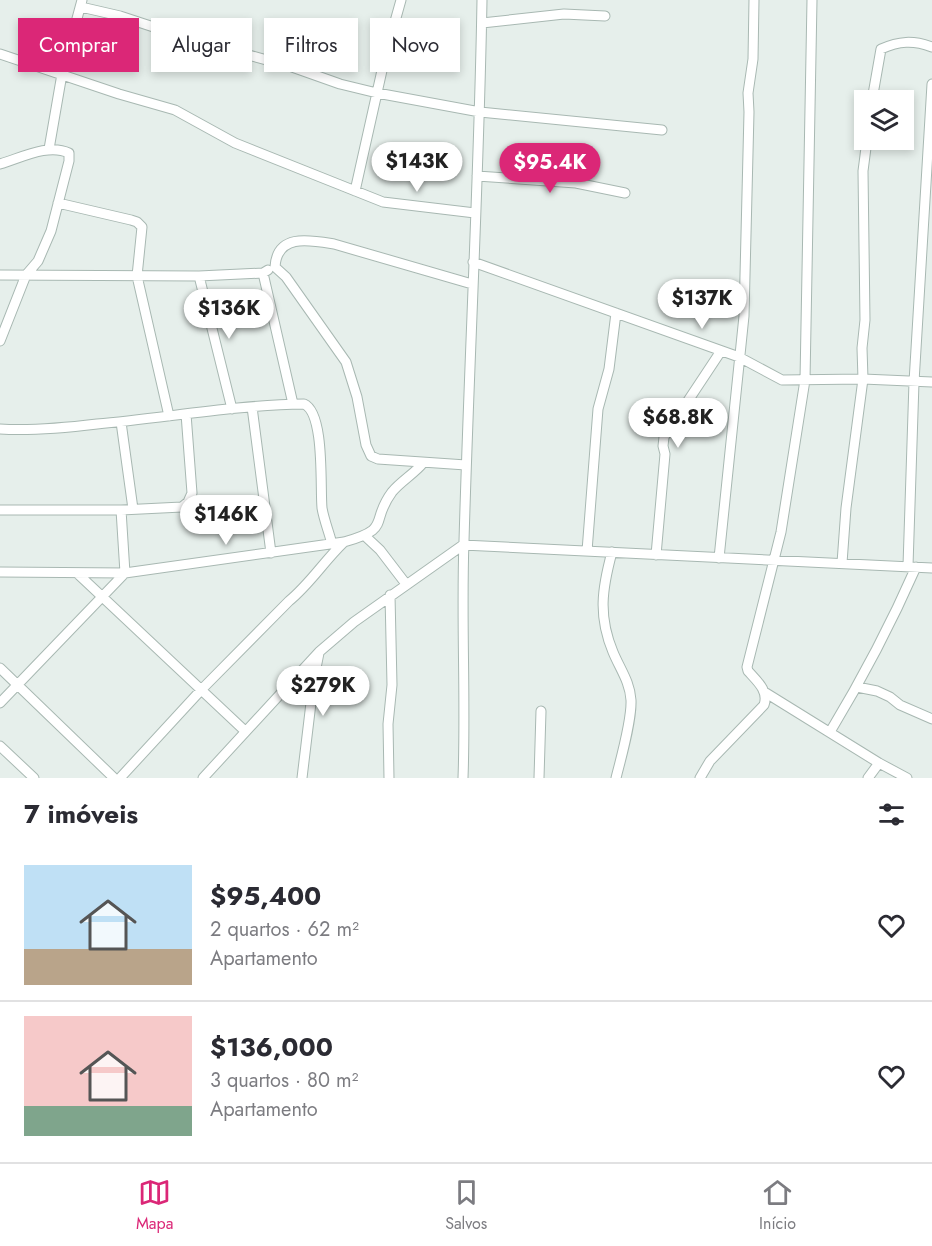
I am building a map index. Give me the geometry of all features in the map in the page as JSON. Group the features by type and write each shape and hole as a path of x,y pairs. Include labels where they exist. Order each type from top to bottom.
{"street":[{"path":"355,191 376,93 402,0"},
{"path":"463,778 465,721 463,545 480,112 482,0"},
{"path":"719,558 745,305 748,93 753,59 754,0"},
{"path":"812,0 806,380 775,560 747,667 766,693 907,778"},
{"path":"49,149 62,74 81,3 187,38 376,93 480,112 662,130"},
{"path":"482,22 564,15 606,16"},
{"path":"874,90 880,49 904,41 923,43 932,47"},
{"path":"0,54 175,110 235,143 383,202 475,213"},
{"path":"830,732 857,687 897,609 912,567 914,382 932,84"},
{"path":"0,164 49,149 62,149 69,153 51,231 40,257 26,276 0,341"},
{"path":"842,563 846,508 863,379 862,348 865,320 863,171 866,150"},
{"path":"477,176 576,183 625,193"},
{"path":"58,203 137,222 142,227 136,276 169,416"},
{"path":"466,465 378,459 371,456 366,445 357,398 346,362 286,277 276,267 276,257 289,243 313,240 472,284"},
{"path":"473,262 739,357 782,380 863,379 932,382"},
{"path":"0,275 199,276 262,273 276,267"},
{"path":"262,273 293,404"},
{"path":"199,276 232,410"},
{"path":"587,551 598,409 609,369 616,313"},
{"path":"656,555 665,454 664,437 721,351"},
{"path":"0,429 36,430 252,407 293,404 308,406 316,419 322,507 332,544"},
{"path":"252,407 271,553"},
{"path":"0,510 121,510 182,507 188,502 192,493 186,414"},
{"path":"121,422 133,509"},
{"path":"0,572 125,573 344,542 365,536 379,525 386,502 394,490 415,473 423,463"},
{"path":"0,703 125,573 121,510"},
{"path":"365,536 380,550 406,584"},
{"path":"120,778 202,689 289,601 303,590 323,562 344,542"},
{"path":"203,778 319,652 390,595 463,545 932,568"},
{"path":"612,552 604,584 602,605 609,639 629,686 631,702 616,778"},
{"path":"78,574 245,731"},
{"path":"389,778 388,724 392,685 390,595"},
{"path":"302,778 319,652"},
{"path":"0,668 114,778"},
{"path":"857,687 877,691 900,705 932,719"},
{"path":"700,778 710,761 764,705 766,693"},
{"path":"539,778 541,711"},
{"path":"0,746 34,778"},
{"path":"868,778 879,763"}]}
